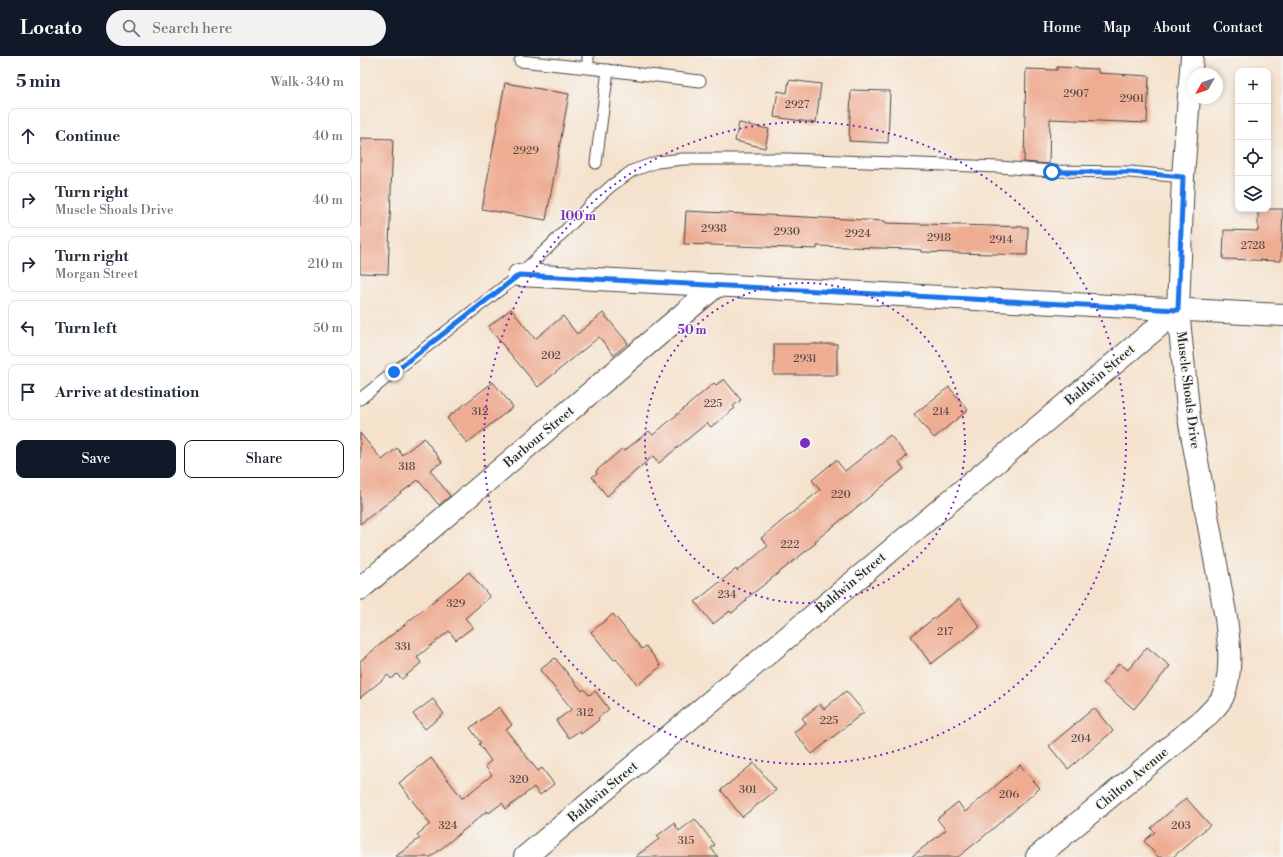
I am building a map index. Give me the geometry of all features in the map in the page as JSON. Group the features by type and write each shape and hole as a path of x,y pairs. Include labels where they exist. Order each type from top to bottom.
{"street":[{"name":"Muscle Shoals Drive","path":"1192,56 1183,177 1178,310 1189,418 1226,618 1230,671 1223,697"},
{"path":"519,275 1283,315"},
{"name":"Barbour Street","path":"360,589 717,286"},
{"name":"Baldwin Street","path":"525,857 1178,310"},
{"name":"Chilton Avenue","path":"1037,857 1206,718 1223,697"}],"lane":[{"path":"588,56 588,68"},
{"path":"520,61 700,80"},
{"path":"596,163 608,70"},
{"path":"360,399 519,275 550,246 590,204 611,186 632,171 656,162 683,158 788,159 999,167 1052,172 1130,172 1183,177"}],"building":[{"path":"1057,67 1098,69 1098,73 1149,76 1147,123 1050,119 1049,164 1024,162 1026,69 1057,70"},
{"path":"789,80 821,84 816,123 774,117 778,91 787,93"},
{"path":"505,83 569,94 546,220 482,209"},
{"path":"851,90 890,91 888,143 849,141"},
{"path":"739,123 769,129 765,148 735,141"},
{"path":"360,138 393,139 388,274 360,273"},
{"path":"1271,209 1283,209 1281,261 1223,259 1224,230 1258,231 1258,212 1271,212"},
{"path":"686,211 885,221 885,223 1028,227 1027,255 921,252 921,250 910,249 817,246 817,249 684,244"},
{"path":"511,309 535,339 563,316 577,334 603,313 628,343 614,355 599,337 538,387 488,327"},
{"path":"774,344 837,344 837,375 774,375"},
{"path":"724,379 741,400 733,406 735,408 711,427 707,423 659,463 653,456 607,496 592,477 597,473 596,471 622,449 624,451 649,431 653,435 714,383 716,385"},
{"path":"493,382 513,407 467,443 447,418"},
{"path":"949,387 968,410 934,438 914,414"},
{"path":"360,433 382,460 397,448 402,455 424,438 442,462 430,470 450,496 439,505 418,480 360,524"},
{"path":"890,435 907,456 899,463 904,469 815,541 816,543 746,599 747,600 732,613 730,611 713,624 695,602 736,569 737,571 768,546 761,538 820,490 812,480 836,460 845,471"},
{"path":"469,572 490,597 465,618 473,627 456,640 449,631 417,657 421,663 402,679 397,674 391,679 388,675 360,698 360,661"},
{"path":"959,599 980,627 931,664 911,636"},
{"path":"613,614 642,649 646,646 661,666 638,685 616,659 614,660 591,632"},
{"path":"1147,647 1170,666 1134,709 1103,683 1119,663 1128,670"},
{"path":"555,658 582,691 584,689 589,695 595,691 609,709 598,718 599,720 581,734 579,731 569,738 556,721 572,709 540,670"},
{"path":"846,691 864,712 812,754 794,732 806,723 802,718 820,704 824,709"},
{"path":"433,699 444,714 425,729 413,714"},
{"path":"499,707 512,725 506,730 538,771 542,768 554,784 540,795 534,787 506,809 502,803 489,813 487,811 431,857 395,857 420,838 417,835 430,824 399,783 431,758 463,798 492,775 485,766 491,761 479,744 481,743 470,728"},
{"path":"1094,708 1113,731 1068,769 1049,746"},
{"path":"754,763 776,790 742,817 721,790"},
{"path":"1020,765 1040,788 982,838 958,857 911,857 946,830 937,819 958,802 965,812"},
{"path":"1186,798 1210,825 1173,857 1158,857 1144,841 1155,832 1151,828"},
{"path":"695,819 715,845 711,848 718,857 635,857 659,839 657,836 674,823 679,831"}],"route":[{"path":"394,372 519,275 1178,310 1183,177 1130,172 1052,172"}]}
